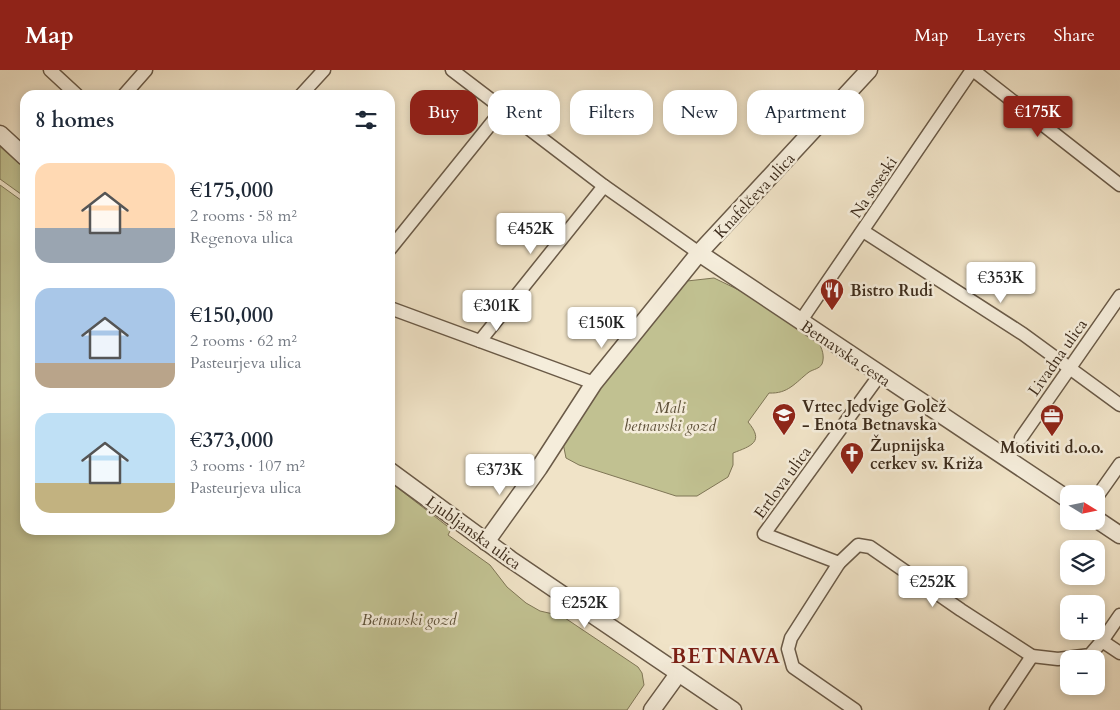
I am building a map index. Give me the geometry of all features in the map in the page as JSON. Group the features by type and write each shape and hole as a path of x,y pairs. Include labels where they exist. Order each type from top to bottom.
{"street":[{"path":"128,90 146,70"},
{"path":"306,90 324,70"},
{"path":"452,70 488,99"},
{"name":"Knafelčeva ulica","path":"486,542 539,468 594,383 699,253 869,70"},
{"path":"972,70 1120,185"},
{"name":"Na soseski","path":"800,322 864,231 972,70"},
{"path":"57,72 73,90"},
{"path":"395,243 488,127"},
{"path":"0,134 20,152"},
{"path":"536,135 699,253"},
{"path":"480,341 604,186"},
{"path":"864,231 1071,368 1120,404"},
{"name":"Betnavska cesta","path":"699,253 879,376 1060,494"},
{"name":"Livadna ulica","path":"1021,438 1120,296"},
{"path":"395,310 594,383"},
{"name":"Ertlova ulica","path":"839,563 764,534 879,376"},
{"path":"1105,485 1120,464"},
{"name":"Ljubljanska ulica","path":"395,475 486,542 733,710"},
{"path":"1105,525 1120,535"},
{"path":"855,710 793,667 788,657 791,638 839,563 858,546 870,546 960,610 1032,656 1058,658 1090,655 1120,615"},
{"path":"1102,641 1120,653"},
{"path":"996,710 1032,656"},
{"path":"652,710 678,674"}],"green space":[{"path":"0,142 20,161 20,193 0,179"},
{"name":"Betnavski gozd","path":"0,185 20,199 20,535 395,535 395,486 451,529 448,535 490,565 507,587 526,603 540,611 562,616 638,667 642,673 644,685 627,710 0,710"},
{"name":"Mali betnavski gozd","path":"714,278 749,295 818,342 823,355 821,366 809,372 786,390 769,393 748,422 755,434 754,442 733,453 733,465 728,477 697,496 676,496 579,465 566,458 563,443 600,386 687,281"}],"place":[{"name":"Bistro Rudi","path":"832,311"},
{"name":"Vrtec Jedvige Golež - Enota Betnavska","path":"784,436"},
{"name":"Motiviti d.o.o.","path":"1052,437"},
{"name":"Župnijska cerkev sv. Križa","path":"852,475"}],"district":[{"name":"BETNAVA","path":"726,656"}]}
